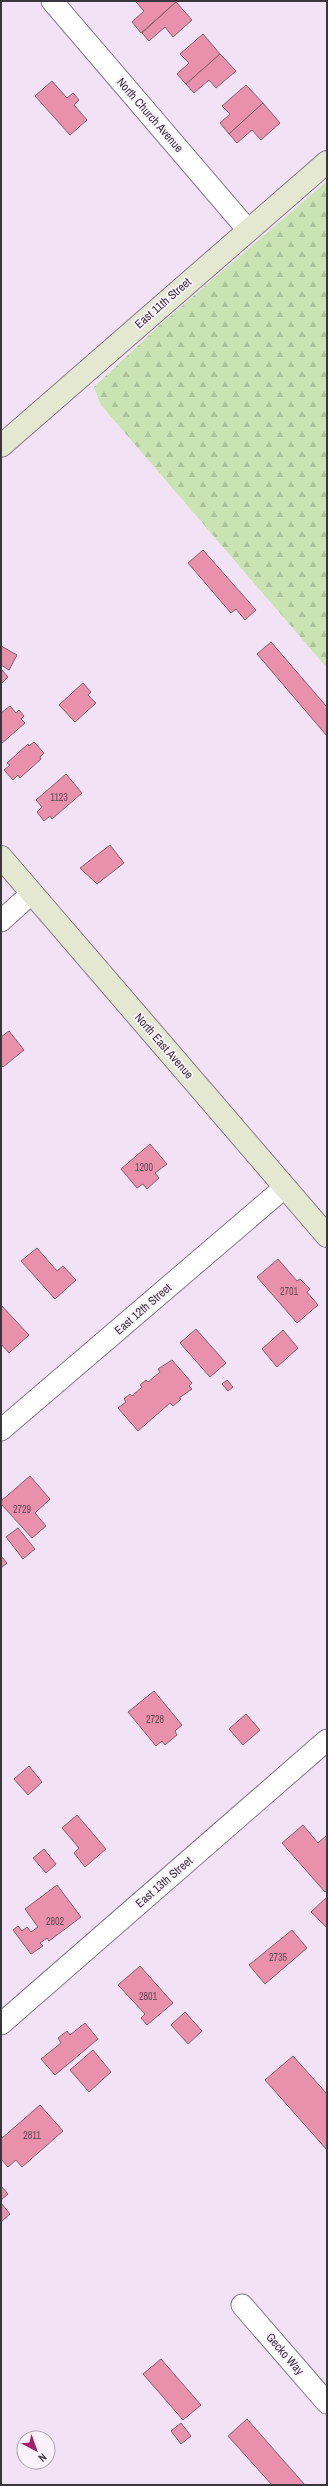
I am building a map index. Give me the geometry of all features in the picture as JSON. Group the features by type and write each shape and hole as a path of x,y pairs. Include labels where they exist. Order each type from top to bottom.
{"main road":[{"name":"East 11th Street","path":"1,446 327,162"},
{"name":"North East Avenue","path":"1,857 327,1236"}],"street":[{"name":"North Church Avenue","path":"52,1 248,230"},
{"path":"1,921 32,894"},
{"name":"East 12th Street","path":"1,1430 285,1187"},
{"name":"East 13th Street","path":"1,2024 327,1740"},
{"name":"Gecko Way","path":"242,2305 327,2403"}],"green space":[{"path":"327,181 327,668 101,405 94,387 161,324"}],"building":[{"path":"136,2 176,2 141,33 132,22 144,11"},
{"path":"176,2 192,20 173,37 165,27 149,41 142,33"},
{"path":"203,34 220,54 186,84 177,74 189,63 180,54"},
{"path":"220,54 236,71 216,88 209,80 194,93 186,84"},
{"path":"52,81 67,98 73,93 79,100 74,105 87,120 70,135 35,96"},
{"path":"246,85 263,103 229,134 220,123 230,114 222,106"},
{"path":"263,103 280,123 261,140 252,130 237,143 229,134"},
{"path":"203,550 256,610 245,620 236,609 231,613 188,563"},
{"path":"271,642 327,707 327,736 257,654"},
{"path":"1,646 17,655 9,670 1,665"},
{"path":"1,669 8,677 1,684"},
{"path":"83,683 91,692 88,695 96,703 75,722 59,705"},
{"path":"10,706 16,713 19,710 24,716 21,719 25,723 1,744 1,713"},
{"path":"34,742 44,753 40,757 41,759 20,778 18,775 13,780 4,770 10,765 7,763 28,744 29,746"},
{"path":"66,774 82,793 52,819 50,816 44,821 37,812 42,807 36,800"},
{"path":"110,845 124,863 97,884 80,868"},
{"path":"9,1031 24,1050 3,1067 1,1065 1,1037"},
{"path":"150,1144 167,1164 155,1173 159,1178 147,1189 143,1184 137,1188 121,1169"},
{"path":"37,1248 57,1271 63,1266 76,1280 55,1299 21,1261"},
{"path":"278,1259 297,1281 300,1279 310,1289 307,1292 318,1305 297,1323 257,1277"},
{"path":"1,1305 29,1335 9,1353 1,1344"},
{"path":"196,1329 226,1363 210,1377 180,1343"},
{"path":"283,1330 298,1348 277,1367 262,1349"},
{"path":"172,1360 192,1383 189,1386 192,1389 179,1398 181,1399 173,1406 170,1403 138,1431 118,1408 126,1402 124,1399 130,1394 132,1396 142,1387 140,1385 146,1380 148,1382 160,1372 158,1369"},
{"path":"227,1380 233,1387 228,1391 222,1384"},
{"path":"30,1476 50,1499 35,1513 46,1526 32,1538 1,1504 1,1501"},
{"path":"18,1528 35,1549 23,1559 6,1537"},
{"path":"1,1556 7,1563 1,1568"},
{"path":"154,1691 182,1725 175,1731 177,1735 165,1745 162,1741 156,1746 128,1712"},
{"path":"246,1714 260,1730 243,1745 229,1729"},
{"path":"29,1766 42,1782 28,1795 14,1779"},
{"path":"77,1815 106,1849 85,1867 74,1853 79,1848 62,1828"},
{"path":"303,1825 318,1843 327,1835 327,1890 325,1892 282,1843"},
{"path":"44,1849 56,1864 46,1873 33,1858"},
{"path":"57,1885 81,1917 49,1941 47,1938 40,1943 43,1946 31,1954 13,1930 18,1926 22,1931 27,1927 31,1932 38,1927 25,1909"},
{"path":"327,1897 327,1928 311,1912"},
{"path":"292,1930 307,1948 265,1984 249,1965"},
{"path":"140,1966 173,2003 147,2025 141,2018 145,2014 118,1985"},
{"path":"185,2012 202,2031 188,2044 171,2025"},
{"path":"85,2023 98,2039 55,2075 41,2059 61,2043 58,2038 67,2031 70,2035"},
{"path":"93,2050 111,2072 89,2092 70,2070"},
{"path":"293,2056 327,2094 327,2150 265,2080"},
{"path":"40,2105 63,2131 22,2167 16,2160 8,2167 1,2159 1,2139"},
{"path":"1,2186 8,2194 1,2200"},
{"path":"1,2203 10,2214 1,2222"},
{"path":"161,2359 201,2405 183,2420 143,2374"},
{"path":"247,2419 305,2485 272,2485 228,2436"},
{"path":"181,2423 191,2436 181,2444 171,2431"}]}
